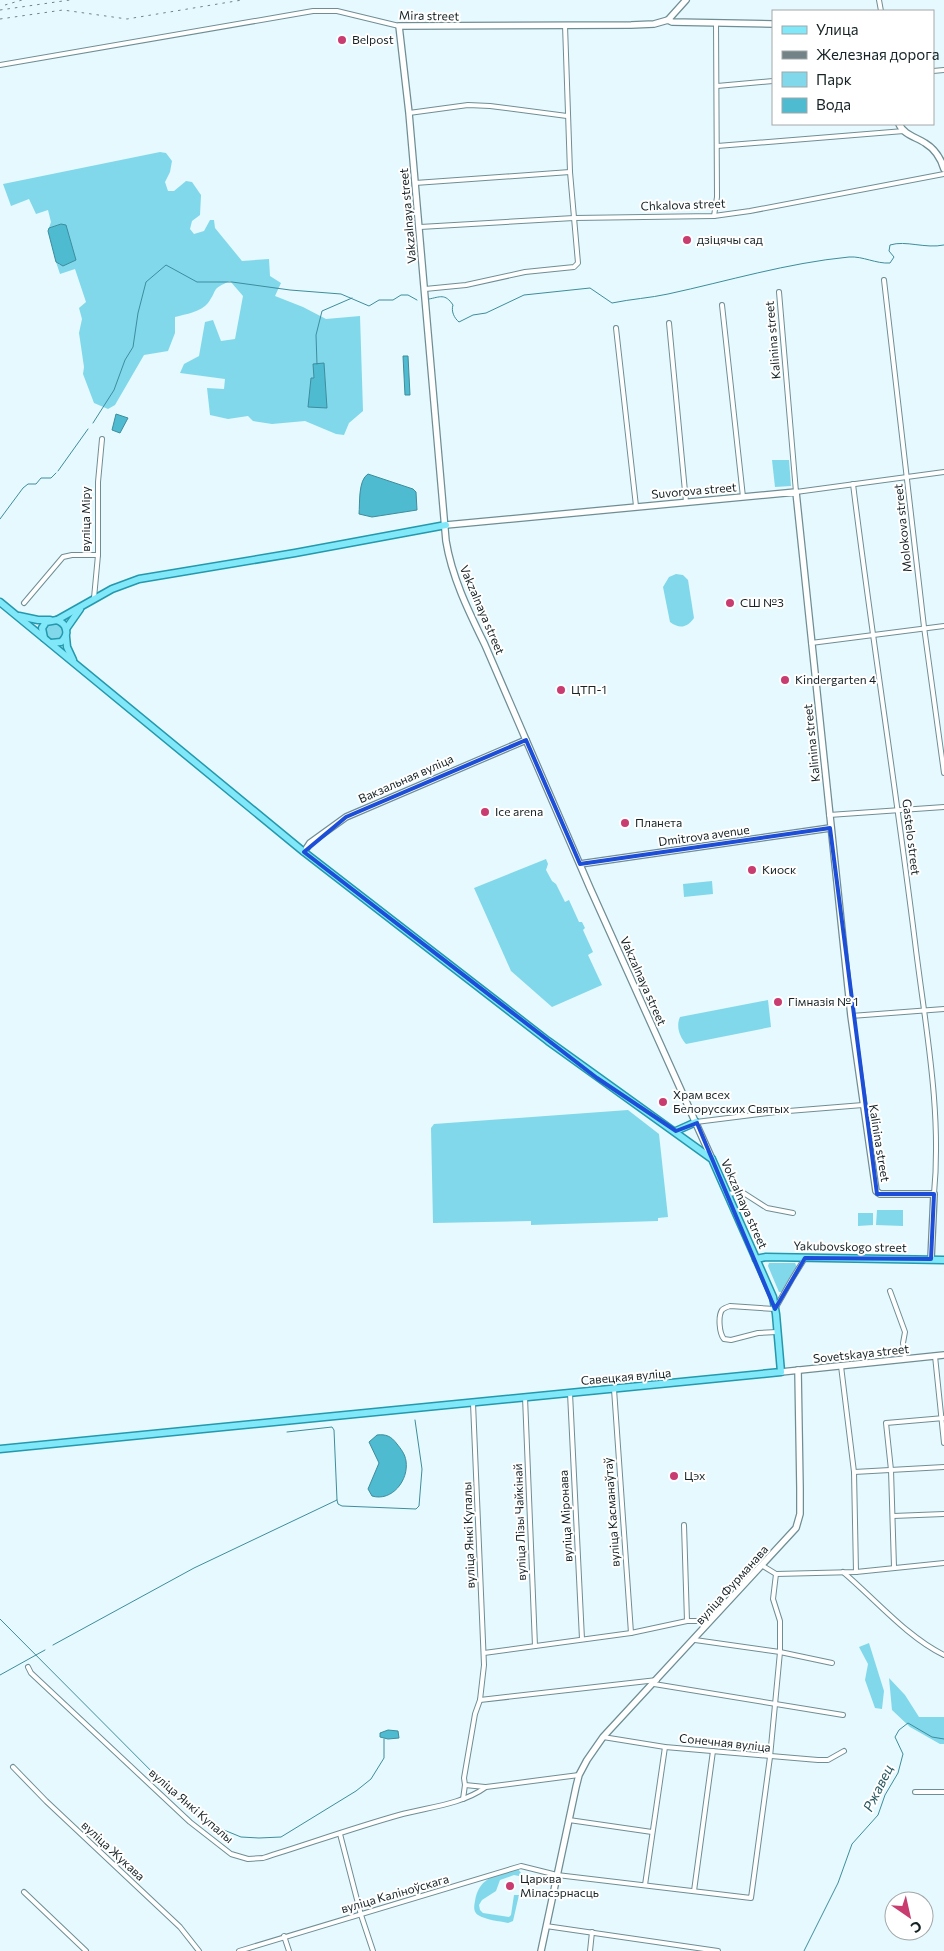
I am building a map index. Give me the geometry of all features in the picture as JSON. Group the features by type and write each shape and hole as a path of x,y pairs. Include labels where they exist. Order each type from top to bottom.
{"main road":[{"path":"668,20 686,0"},
{"name":"Mira street","path":"400,26 654,24 668,20 672,22 772,24"},
{"name":"Vakzalnaya street","path":"400,26 420,227 448,551 459,588 486,644 580,864 712,1159"},
{"path":"900,125 904,131 927,144 942,159 944,170"},
{"name":"Suvorova street","path":"446,525 796,492"},
{"name":"Kalinina street","path":"796,492 851,1016 876,1191 880,1194 934,1194"},
{"path":"84,605 70,621 66,633 58,644 47,641 43,636 42,628 53,620 112,589 139,579 296,553 446,525"},
{"path":"0,602 304,852 548,1042 597,1078 676,1131 712,1159"},
{"path":"15,615 63,623 67,647 75,664"},
{"name":"Вакзальная вуліца","path":"304,852 310,843 346,818 526,740"},
{"name":"Dmitrova avenue","path":"580,864 830,828"},
{"path":"676,1131 696,1122"},
{"name":"Vokzalnaya street","path":"712,1159 756,1259"},
{"path":"931,1259 934,1194"},
{"name":"Yakubovskogo street","path":"756,1259 766,1257 944,1260"},
{"path":"756,1259 773,1297 776,1309 780,1372"},
{"name":"Sovetskaya street","path":"780,1372 944,1355"},
{"name":"вуліца Фурманава","path":"541,1951 569,1820 580,1775 587,1760 603,1738 796,1528 800,1514 798,1370"},
{"name":"Савецкая вуліца","path":"0,1449 525,1397 614,1390 780,1372"}],"street":[{"name":"Mira street","path":"0,65 313,11 337,11 400,26"},
{"path":"714,216 717,197 716,23"},
{"path":"425,289 466,285 525,272 574,267 578,262 570,172 565,25"},
{"path":"717,86 772,82"},
{"path":"409,114 468,105 567,116"},
{"path":"717,146 904,131"},
{"path":"415,183 570,172"},
{"name":"Chkalova street","path":"420,227 574,218 714,216 868,190 944,174"},
{"name":"Molokova street","path":"884,280 924,628 944,773"},
{"name":"Kalinina street","path":"779,292 796,492"},
{"path":"722,305 743,497"},
{"path":"669,323 686,502"},
{"path":"616,328 636,506"},
{"name":"вуліца Міру","path":"94,598 98,555 98,482 102,439"},
{"name":"Suvorova street","path":"796,492 944,472"},
{"name":"Gastelo street","path":"853,484 923,1011 937,1136 934,1194"},
{"path":"24,603 63,556 72,554 98,555"},
{"path":"811,643 944,626"},
{"path":"829,815 898,812 944,807"},
{"path":"851,1016 944,1009"},
{"path":"696,1122 776,1112 863,1105"},
{"path":"728,1194 742,1192 767,1208 793,1213"},
{"path":"777,1332 758,1333 731,1340 724,1339 720,1331 721,1312 730,1306 776,1309 805,1258"},
{"path":"890,1291 905,1332 903,1343 905,1359"},
{"path":"935,1356 943,1418 944,1443"},
{"path":"841,1366 854,1472 856,1572"},
{"name":"вуліца Касманаўтаў","path":"614,1390 631,1633"},
{"name":"вуліца Міронава","path":"570,1393 582,1639"},
{"name":"вуліца Лізы Чайкінай","path":"525,1397 535,1646"},
{"name":"вуліца Янкі Купалы","path":"463,1799 464,1778 475,1714 480,1700 484,1665 473,1402"},
{"path":"894,1567 891,1470 886,1423 943,1418"},
{"path":"854,1472 944,1466"},
{"path":"893,1516 944,1514"},
{"path":"684,1524 686,1621"},
{"path":"763,1566 776,1574 856,1572 944,1563"},
{"path":"843,1572 931,1649 944,1656"},
{"name":"вуліца Фурманава","path":"751,1898 770,1757 780,1652 780,1621 774,1599 776,1574"},
{"path":"484,1653 631,1633 686,1621 712,1621"},
{"path":"695,1640 780,1652 832,1663"},
{"name":"вуліца Янкі Купалы","path":"28,1668 31,1673 190,1822 231,1854 248,1859 264,1858 398,1815 463,1799 478,1793 486,1787"},
{"path":"480,1700 656,1682 843,1715"},
{"name":"Сонечная вуліца","path":"603,1738 665,1747 822,1761 831,1759 844,1751"},
{"path":"645,1885 665,1747"},
{"path":"694,1891 713,1751"},
{"name":"вуліца Жукава","path":"13,1767 46,1801 180,1927 199,1951"},
{"name":"вуліца Янкі Купалы","path":"465,1785 486,1787 580,1775"},
{"path":"916,1792 944,1792"},
{"path":"569,1820 652,1832"},
{"path":"340,1834 361,1915 373,1951"},
{"name":"вуліца Каліноўскага","path":"239,1951 521,1866 557,1875 751,1898"},
{"path":"24,1892 86,1951"},
{"path":"546,1926 718,1951"},
{"path":"590,1951 592,1932"},
{"path":"284,1936 289,1951"}],"highlighted area":[{"path":"526,740 580,864 830,828 877,1194 934,1194 931,1259 805,1258 775,1309 697,1123 676,1131 597,1078 304,852 346,817"}],"green space":[{"path":"160,152 166,153 172,161 170,172 165,182 168,191 174,191 186,181 192,182 201,195 200,215 192,221 190,229 194,234 204,231 210,220 214,220 215,228 242,261 269,259 270,276 281,283 275,296 326,319 360,316 363,411 349,423 344,435 336,434 305,421 272,424 253,421 248,416 228,419 210,415 207,388 224,389 225,379 180,373 184,364 199,356 205,322 213,320 221,341 235,339 243,296 230,281 217,288 208,303 201,309 175,317 175,333 168,351 144,355 115,405 108,409 94,403 83,374 84,367 79,333 82,319 79,308 86,302 75,269 60,274 56,262 60,265 61,224 49,228 51,222 48,210 36,214 29,199 11,206 3,184"},
{"path":"772,460 789,460 791,486 775,487"},
{"path":"676,574 683,575 688,580 694,618 686,626 677,626 670,622 663,587 669,577"},
{"path":"54,623 60,626 63,632 60,638 54,641 48,638 45,632 48,626"},
{"path":"546,859 548,864 546,870 552,881 556,884 565,902 569,900 579,922 582,922 585,928 583,930 593,952 588,955 602,985 552,1007 511,971 474,888"},
{"path":"712,881 713,894 684,897 683,884"},
{"path":"768,1000 771,1027 686,1044 680,1034 678,1024 680,1017"},
{"path":"628,1110 659,1134 668,1217 658,1218 658,1221 531,1225 531,1221 433,1223 431,1128 434,1124"},
{"path":"877,1210 903,1210 903,1226 876,1225"},
{"path":"858,1213 873,1213 873,1225 858,1226"},
{"path":"769,1263 795,1263 797,1267 782,1292 779,1292 768,1266"},
{"path":"869,1643 884,1691 882,1709 875,1708 865,1680 868,1664 859,1647"},
{"path":"889,1678 905,1695 919,1717 944,1717 944,1744 940,1744 910,1727 892,1710"},
{"path":"518,1869 521,1873 519,1876 514,1875 500,1880 496,1891 482,1900 479,1905 483,1913 509,1917 511,1915 514,1895 519,1895 513,1921 508,1923 481,1917 476,1914 474,1907 480,1886 496,1875"}],"water":[{"path":"61,224 66,225 76,260 63,266 56,262 48,231 49,228"},
{"path":"403,356 408,356 410,395 405,395"},
{"path":"324,363 327,408 308,407 311,378 314,378 313,364"},
{"path":"116,414 128,418 120,433 112,430"},
{"path":"368,474 413,489 416,492 417,510 372,517 359,514 361,486"},
{"path":"377,1435 386,1435 393,1439 403,1452 406,1461 405,1475 398,1488 386,1496 379,1497 372,1496 368,1489 379,1463 369,1442"},
{"path":"388,1730 398,1731 399,1738 388,1739 380,1737 380,1733"}],"waterway":[{"path":"429,299 445,297 453,305 453,314 459,322 473,315 486,313 524,295 590,288 612,303 668,294 780,268 826,260 854,257 890,263 894,257 889,251 890,245 944,245"},
{"path":"93,423 114,390 125,360 133,347 138,313 146,282 166,265 197,282 232,282 290,290 341,294 369,306 379,300 393,300 401,295 408,295 417,300"},
{"path":"317,364 316,335 322,311 352,298"},
{"path":"58,471 88,429"},
{"path":"0,519 23,488 28,484 36,484 41,478 51,478 56,473"},
{"path":"337,1500 338,1504 342,1506 416,1509 419,1506 422,1469 415,1420"},
{"path":"53,1645 194,1568 337,1500 334,1430 332,1427 287,1432"},
{"path":"0,1619 193,1813 219,1828 241,1837 281,1837 356,1791 371,1779 384,1758 384,1739"},
{"path":"0,1675 45,1650"},
{"name":"Ржавец","path":"804,1951 838,1883 852,1844 878,1815 885,1795 898,1773 903,1754 895,1737 899,1730 908,1723 932,1737 944,1739"}],"railway":[{"path":"5,5 22,0"},
{"path":"0,10 70,0"},
{"path":"0,19 63,10 127,19 242,0"}],"place":[{"name":"Belpost","path":"342,40"},
{"name":"дзіцячы сад","path":"687,240"},
{"name":"СШ №3","path":"730,603"},
{"name":"Kindergarten 4","path":"785,680"},
{"name":"ЦТП-1","path":"561,690"},
{"name":"Ice arena","path":"485,812"},
{"name":"Планета","path":"625,823"},
{"name":"Киоск","path":"752,870"},
{"name":"Гімназія № 1","path":"778,1002"},
{"name":"Храм всех Белорусских Святых","path":"663,1102"},
{"name":"Цэх","path":"674,1476"},
{"name":"Царква Міласэрнасць","path":"510,1886"}]}
